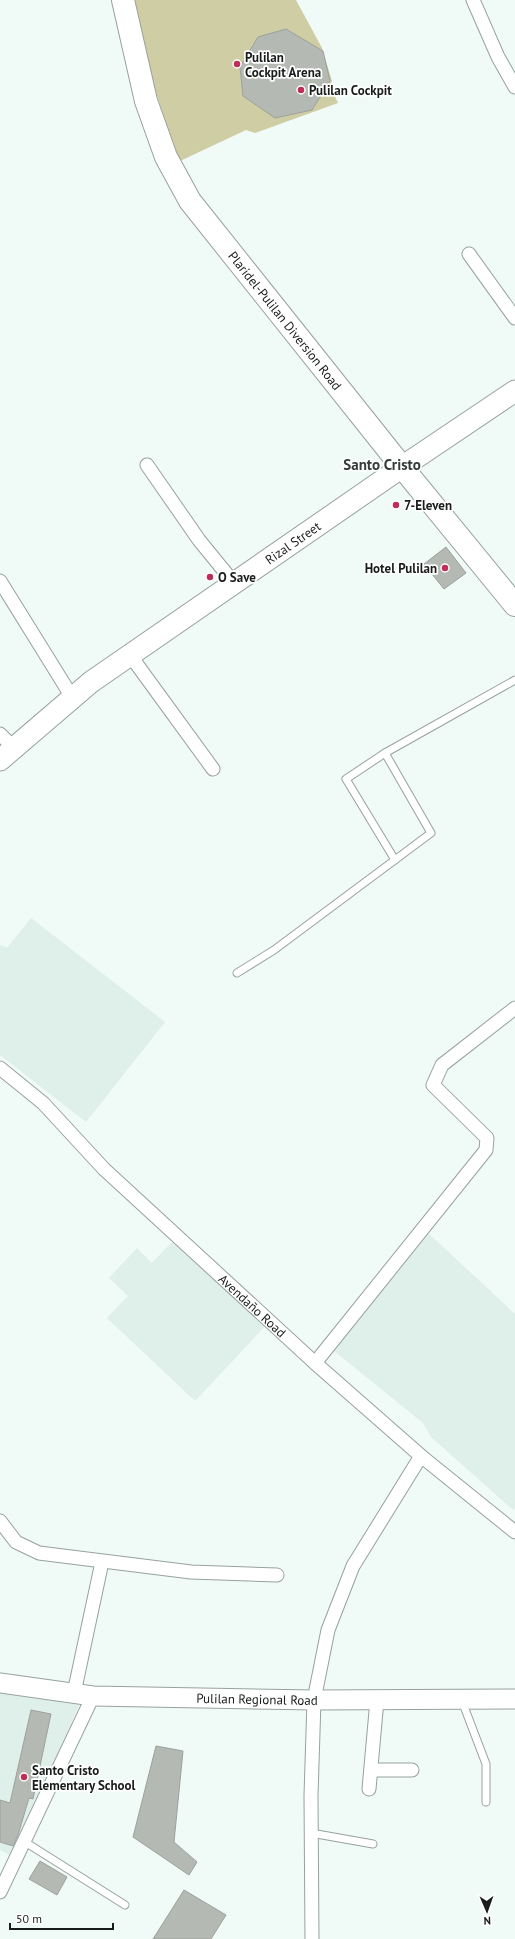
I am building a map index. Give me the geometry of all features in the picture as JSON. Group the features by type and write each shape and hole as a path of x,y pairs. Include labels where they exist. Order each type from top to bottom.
{"highway":[{"name":"Plaridel-Pulilan Diversion Road","path":"123,0 146,101 166,156 190,201 402,467 515,605"}],"main road":[{"name":"Rizal Street","path":"4,747 130,655 402,467 515,391"},
{"name":"Pulilan Regional Road","path":"0,1682 93,1696 314,1700 515,1699"}],"street":[{"path":"473,0 498,57 515,87"},
{"path":"469,254 515,318"},
{"path":"146,465 199,540 234,583"},
{"path":"0,581 72,697"},
{"path":"130,655 213,769"},
{"path":"315,1363 486,1150 487,1138 433,1085 442,1065 515,1008"},
{"name":"Avendaño Road","path":"0,1068 44,1103 104,1169 315,1363 421,1456 515,1532"},
{"path":"312,1939 311,1832 314,1700 328,1630 353,1566 421,1456"},
{"path":"0,1521 16,1542 39,1553 191,1572 277,1575"},
{"path":"74,1693 102,1562"},
{"path":"0,1892 93,1696"},
{"path":"368,1789 377,1700"},
{"path":"371,1770 412,1770"}],"lane":[{"path":"395,860 346,779 386,753 515,680"},
{"path":"237,973 274,950 431,833 386,753"},
{"path":"461,1699 486,1764 486,1802"},
{"path":"311,1832 373,1844"},
{"path":"25,1842 125,1905"}],"shaded area":[{"name":"Pulilan Cockpit Arena","path":"132,0 296,0 322,48 332,81 330,86 338,103 255,133 246,130 180,161 153,82 141,41"},
{"path":"31,918 165,1022 86,1122 0,1055 0,945 7,948"},
{"path":"426,1231 515,1314 515,1508 513,1510 431,1437 423,1423 328,1346"},
{"path":"171,1243 189,1244 270,1321 195,1401 107,1318 128,1296 109,1278 137,1248 152,1263"},
{"name":"Santo Cristo Elementary School","path":"0,1691 79,1705 13,1857 0,1850"}],"building":[{"name":"Pulilan Cockpit Arena","path":"286,29 323,51 330,81 312,110 275,118 243,96 240,67 258,37"},
{"name":"Hotel Pulilan","path":"446,547 466,573 444,589 424,564"},
{"path":"31,1710 51,1714 33,1799 29,1798 18,1835 13,1846 0,1842 0,1800 10,1803"},
{"path":"156,1746 183,1751 174,1842 197,1862 189,1875 133,1837"},
{"path":"40,1861 67,1877 57,1895 29,1879"},
{"path":"184,1890 226,1915 211,1939 153,1939"}],"place":[{"name":"Pulilan Cockpit Arena","path":"237,64"},
{"name":"Pulilan Cockpit","path":"301,90"},
{"name":"7-Eleven","path":"396,505"},
{"name":"Hotel Pulilan","path":"445,568"},
{"name":"O Save","path":"210,577"},
{"name":"Santo Cristo Elementary School","path":"24,1777"}],"district":[{"name":"Santo Cristo","path":"382,464"}]}
